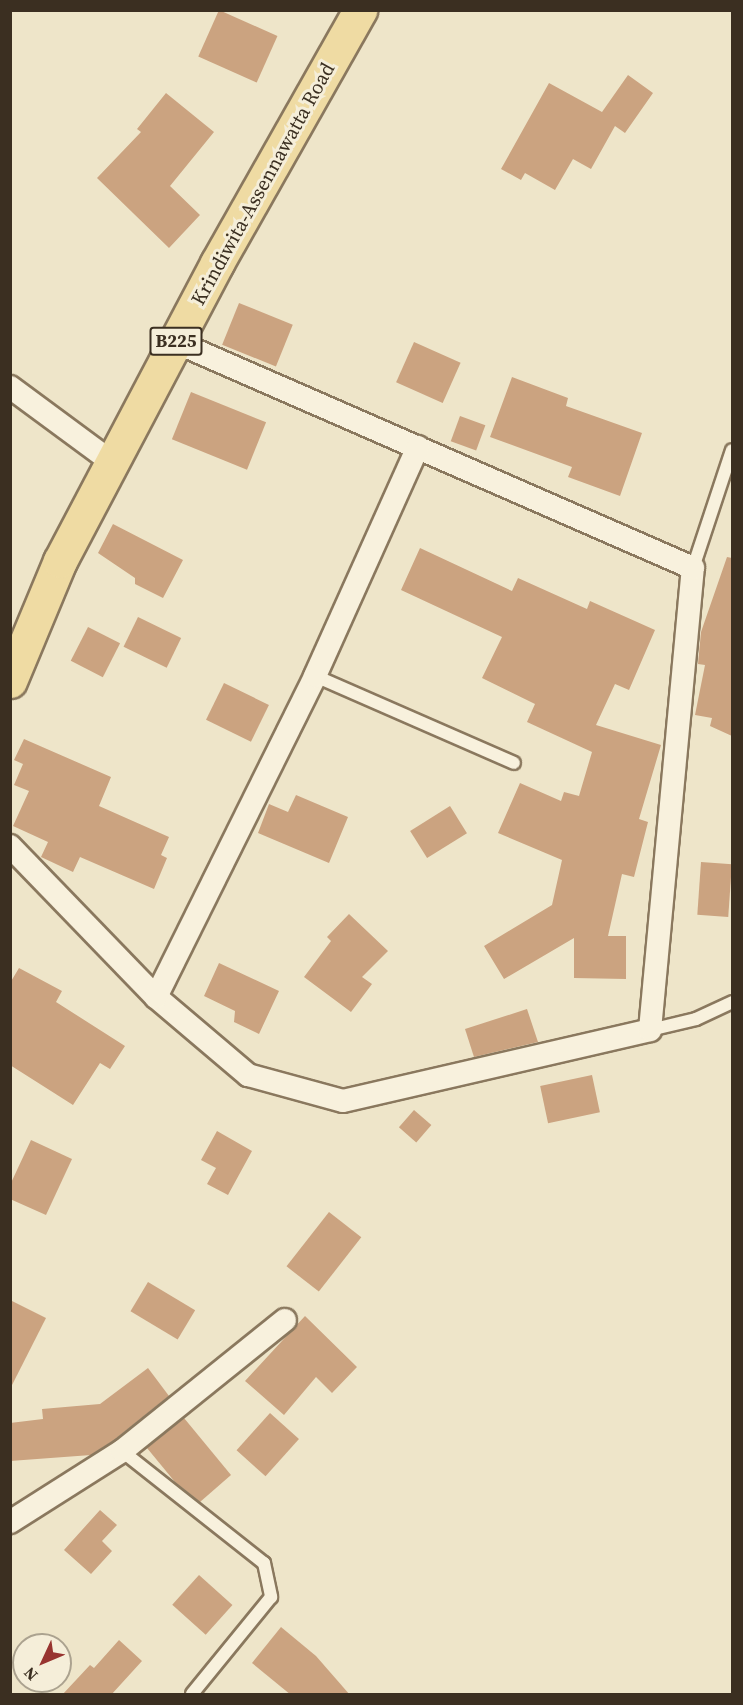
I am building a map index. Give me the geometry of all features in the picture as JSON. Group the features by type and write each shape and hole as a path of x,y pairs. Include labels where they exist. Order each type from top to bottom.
{"main road":[{"name":"Krindiwita-Assennawatta Road","path":"10,681 60,561 176,342 360,10"}],"street":[{"path":"10,846 156,998 248,1075 343,1101 650,1030 693,568 176,342"},
{"path":"10,387 112,463"},
{"path":"156,998 315,676 418,447"},
{"path":"10,1522 123,1451 285,1320"}],"lane":[{"path":"693,568 732,450"},
{"path":"315,676 514,763"},
{"path":"650,1030 696,1019 732,1002"},
{"path":"123,1451 264,1563 271,1597 192,1695"}],"building":[{"path":"219,10 277,36 257,83 198,57"},
{"path":"628,75 653,93 625,133 615,126 591,169 573,159 555,190 525,173 521,180 501,169 549,83 602,112"},
{"path":"166,93 214,132 170,186 200,215 169,248 97,178 141,132 137,129"},
{"path":"239,303 293,325 276,366 222,345"},
{"path":"414,342 461,363 443,403 396,382"},
{"path":"512,377 568,398 566,406 642,433 620,496 568,477 572,467 490,437"},
{"path":"191,392 266,422 247,470 172,439"},
{"path":"460,416 485,425 476,451 451,441"},
{"path":"113,524 183,560 163,598 135,584 135,578 98,553"},
{"path":"420,548 512,591 518,578 587,609 590,601 655,630 629,690 615,684 596,725 661,745 639,819 648,822 634,877 622,874 608,936 626,936 626,979 574,978 574,938 504,979 484,946 552,905 562,860 498,833 520,783 561,801 564,792 579,796 592,752 527,722 535,704 482,678 502,637 401,590"},
{"path":"727,557 732,558 732,736 710,726 712,718 695,715 705,665 698,664 701,632"},
{"path":"138,617 181,638 167,668 124,647"},
{"path":"88,627 120,643 103,677 71,661"},
{"path":"224,683 269,705 251,742 206,720"},
{"path":"24,739 111,777 99,806 169,837 161,855 167,858 154,889 80,857 73,872 41,857 48,842 13,826 29,791 14,785 23,764 14,760"},
{"path":"296,795 348,817 329,863 258,833 269,804 288,812"},
{"path":"450,806 467,833 427,858 410,831"},
{"path":"701,862 732,864 728,917 697,915"},
{"path":"349,914 388,951 362,977 372,984 351,1012 304,977 331,941 327,937"},
{"path":"219,963 279,991 259,1034 234,1022 235,1011 204,996"},
{"path":"19,968 62,991 56,1002 125,1046 110,1069 100,1063 73,1105 10,1065 10,983"},
{"path":"527,1009 538,1042 474,1057 465,1029"},
{"path":"592,1075 600,1112 548,1123 540,1086"},
{"path":"414,1110 431,1125 416,1142 399,1127"},
{"path":"217,1131 252,1151 228,1195 207,1184 216,1168 201,1160"},
{"path":"31,1140 72,1159 46,1215 10,1199 10,1185"},
{"path":"329,1212 361,1237 319,1292 287,1266"},
{"path":"148,1282 195,1310 178,1339 130,1311"},
{"path":"10,1300 46,1318 10,1389"},
{"path":"305,1316 357,1367 332,1393 316,1377 284,1415 245,1381"},
{"path":"148,1368 169,1396 114,1440 91,1455 10,1461 10,1423 43,1419 42,1409 100,1404"},
{"path":"270,1413 299,1439 266,1476 237,1450"},
{"path":"184,1418 231,1475 200,1502 175,1482 147,1448"},
{"path":"100,1510 117,1525 102,1541 112,1551 91,1574 64,1550"},
{"path":"199,1575 232,1605 206,1635 172,1605"},
{"path":"281,1627 316,1656 350,1695 291,1695 252,1663"},
{"path":"119,1640 142,1661 111,1695 62,1695 72,1693 72,1684 90,1665 94,1668"}]}
